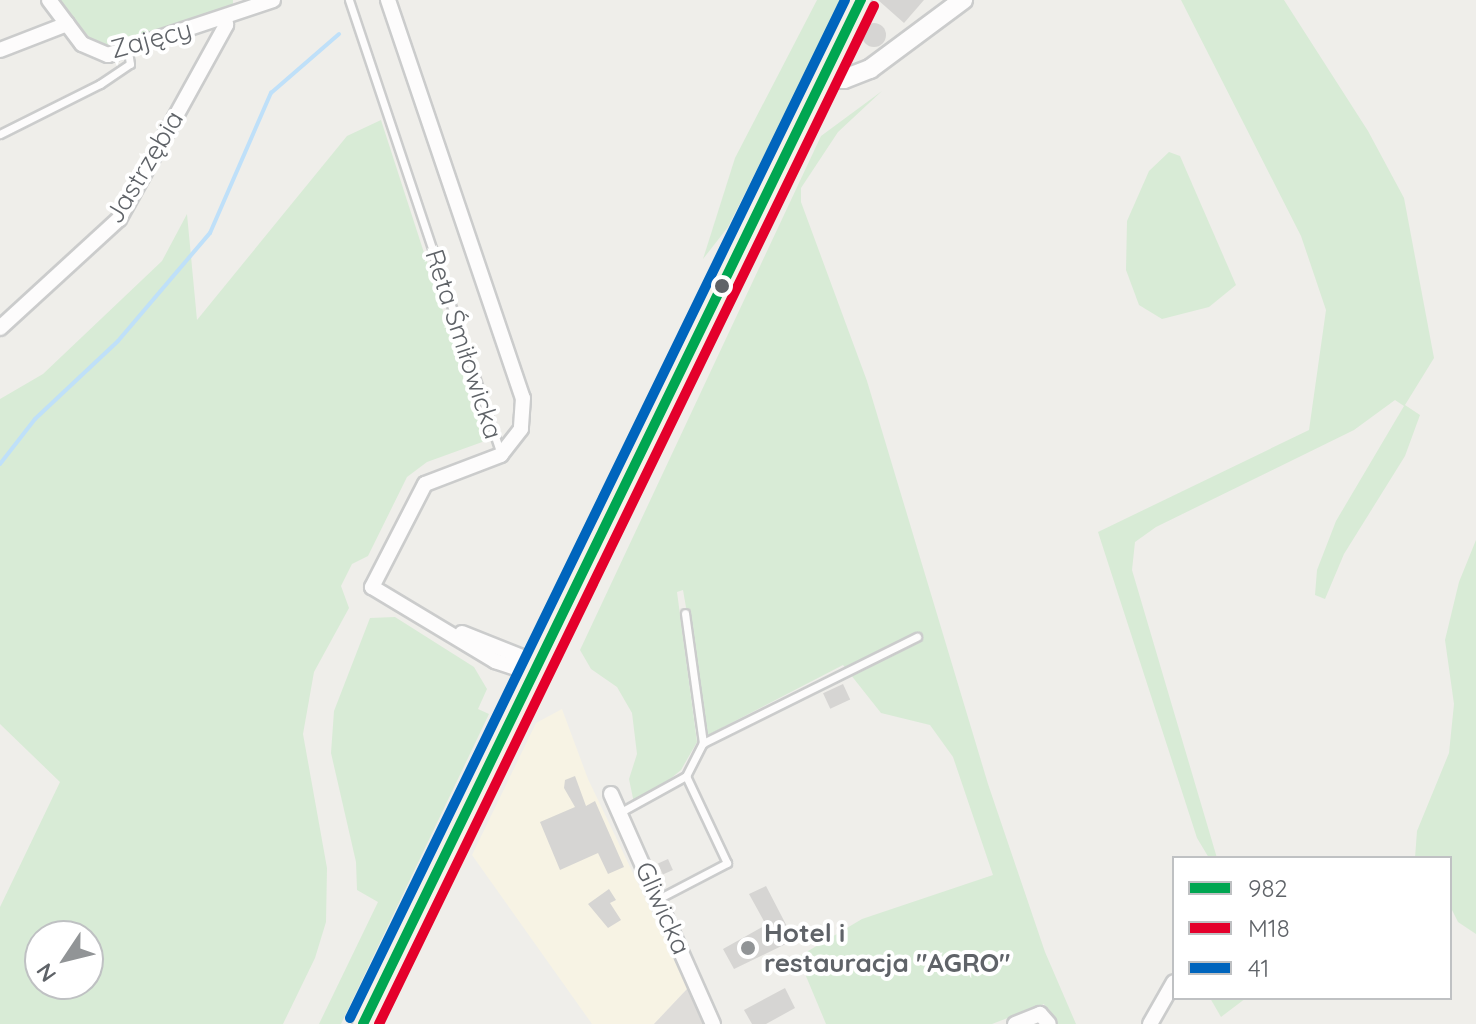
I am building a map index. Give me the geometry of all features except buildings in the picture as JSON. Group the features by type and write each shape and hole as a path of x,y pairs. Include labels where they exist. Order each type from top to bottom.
{"main road":[{"path":"363,1024 539,670 861,0"}],"street":[{"name":"Zajęcy","path":"49,0 82,44 98,53 128,51 225,19 241,6 273,0"},
{"name":"Reta Śmiłowicka","path":"388,0 523,398 521,429 501,455"},
{"path":"824,77 844,79 870,69 963,0"},
{"name":"Jastrzębia","path":"0,328 119,219 226,25 225,19"},
{"path":"0,50 67,24"},
{"path":"501,455 425,484 372,587 450,630 495,661 539,670"},
{"name":"Gliwicka","path":"611,794 713,1024"},
{"path":"1150,1024 1172,986"},
{"path":"1015,1024 1040,1014 1049,1024"}],"lane":[{"name":"Reta Śmiłowicka","path":"349,0 501,455"},
{"path":"0,134 100,84 130,64 128,51"},
{"path":"619,813 686,776 703,743 685,613"},
{"path":"703,743 917,637"},
{"path":"658,899 727,863 686,776"}],"shaded area":[{"path":"562,709 588,779 688,988 654,1024 592,1024 472,855 536,723"},
{"path":"688,988 704,1024 654,1024"}],"green space":[{"path":"56,0 233,0 233,3 231,8 117,48 99,48"},
{"path":"817,0 842,0 728,227 703,259 735,158"},
{"path":"1181,0 1284,0 1368,131 1404,198 1434,358 1405,405 1420,415 1405,456 1344,554 1325,599 1315,595 1317,570 1336,521 1404,406 1395,400 1354,430 1156,527 1135,542 1132,570 1216,856 1208,856 1197,838 1098,532 1309,430 1326,310 1301,236"},
{"path":"882,91 838,132 801,188 801,202 867,381 988,784 1045,952 1076,1024 1052,1024 1044,1004 992,1024 826,1024 798,957 862,919 993,875 953,757 930,725 881,713 843,665 708,735 683,590 677,592 697,742 681,770 635,808 629,779 637,754 632,713 617,687 591,669 580,650 821,136"},
{"path":"381,120 485,441 427,462 407,477 368,556 352,564 341,586 349,608 314,672 303,734 327,868 326,922 315,958 283,1024 0,1024 0,907 60,782 0,724 0,399 43,374 162,261 187,214 197,320 347,136"},
{"path":"1169,152 1180,156 1236,285 1209,307 1162,319 1139,305 1126,270 1127,221 1149,171"},
{"path":"1476,540 1476,934 1458,922 1452,910 1452,856 1415,856 1417,831 1449,753 1454,704 1445,640 1459,582"},
{"path":"395,617 474,667 487,689 478,709 489,714 341,1024 319,1024 378,902 357,890 356,862 331,753 334,711 370,618"},
{"path":"1211,1000 1243,1000 1221,1017"}],"waterway":[{"path":"0,464 35,419 118,341 210,233 271,93 339,34"}],"transit line":[{"name":"41","path":"350,1018 845,0"},
{"name":"982","path":"363,1024 861,0"},
{"name":"M18","path":"379,1024 874,6"}],"place":[{"name":"Hotel i restauracja \"AGRO\"","path":"748,948"}]}
